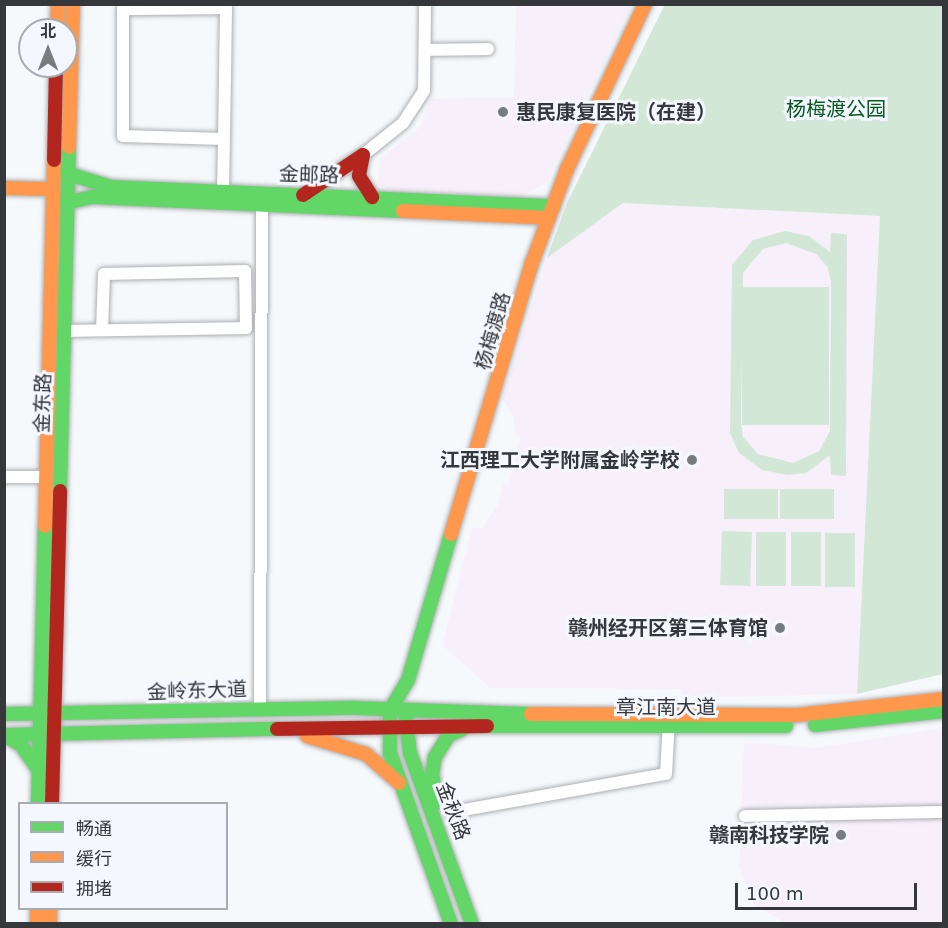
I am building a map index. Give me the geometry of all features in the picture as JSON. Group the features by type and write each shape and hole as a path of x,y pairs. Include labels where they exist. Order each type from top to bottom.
{"street":[{"name":"金东路","path":"52,802 65,331 66,173 73,4"},
{"path":"303,195 363,155 403,123 424,91 425,4"},
{"name":"杨梅渡路","path":"406,711 408,680 532,263 567,169 645,4"},
{"path":"223,191 224,139 226,8 123,9 123,136 224,139"},
{"path":"425,50 488,49"},
{"name":"金东路","path":"38,802 38,714 47,477 51,189 56,78"},
{"path":"363,155 359,176 372,197"},
{"name":"金邮路","path":"66,173 111,187 223,191 262,199 303,195 372,197 552,212"},
{"path":"4,188 51,189"},
{"name":"金邮路","path":"66,203 92,197 262,199 552,212"},
{"path":"260,708 262,199"},
{"path":"65,331 246,328 245,272 104,274 102,330"},
{"path":"4,477 47,477"},
{"path":"6,714 28,699 39,680"},
{"path":"54,680 71,705 96,714"},
{"name":"杨梅渡路","path":"390,710 408,680"},
{"name":"章江南大道","path":"908,711 944,699"},
{"name":"金岭东大道","path":"6,714 96,714 260,708 390,710"},
{"name":"章江南大道","path":"390,710 669,721"},
{"name":"金秋路","path":"390,710 390,753 450,924"},
{"name":"金秋路","path":"406,711 410,753 443,836 472,924"},
{"name":"章江南大道","path":"389,726 466,727 944,711"},
{"path":"452,812 666,774 669,721"},
{"name":"金岭东大道","path":"4,735 389,726"},
{"path":"443,836 432,776 435,757 449,735 466,727"},
{"path":"283,730 352,747 373,758 400,784"},
{"path":"53,772 68,747 89,734"},
{"path":"4,735 21,745 38,769"},
{"path":"745,816 944,812"}],"shaded area":[{"name":"惠民康复医院（在建）","path":"516,5 631,5 546,183 518,198 388,189 378,183 380,159 421,126 430,99 514,97"},
{"name":"江西理工大学附属金岭学校","path":"623,203 880,216 857,694 681,698 681,689 490,688 442,645 472,527 482,529 498,504 503,484 508,485 521,437 515,435 514,417 502,399 547,258"},
{"name":"赣南科技学院","path":"943,728 943,923 785,923 754,904 739,867 744,742 815,748"}],"green space":[{"name":"杨梅渡公园","path":"665,4 943,5 943,674 857,694 880,216 623,203 547,258 567,203"},
{"path":"785,231 809,236 830,252 831,233 847,234 846,476 831,475 830,455 806,473 788,475 762,470 739,453 730,433 732,265 753,240","holes":["786,243 816,254 827,266 831,281 830,431 819,451 793,463 758,454 743,437 741,422 743,273 763,249"]},
{"path":"742,287 829,287 829,425 742,425"},
{"path":"724,489 778,489 778,519 724,519"},
{"path":"780,489 834,489 834,519 780,519"},
{"path":"722,531 752,532 750,586 720,585"},
{"path":"756,532 786,532 786,586 756,586"},
{"path":"791,532 821,532 821,586 791,586"},
{"path":"825,533 855,533 855,587 825,587"}],"traffic: fast":[{"path":"60,491 69,147"},
{"path":"66,173 111,187 554,206"},
{"path":"66,203 92,197 403,211"},
{"path":"38,802 45,526"},
{"path":"451,534 408,680 390,710 390,753 451,924"},
{"path":"4,714 356,708 531,714"},
{"path":"815,725 944,711"},
{"path":"406,717 410,753 472,924"},
{"path":"487,726 786,726"},
{"path":"4,735 277,729"},
{"path":"437,802 432,775 435,757 449,735 463,729"},
{"path":"4,735 21,745 38,769"}],"traffic: slow":[{"path":"57,18 58,4"},
{"path":"69,147 73,4"},
{"path":"451,534 532,263 567,169 645,4"},
{"path":"45,526 54,160"},
{"path":"4,188 51,189"},
{"path":"403,211 549,218"},
{"path":"531,714 797,715 944,699"},
{"path":"307,736 366,754 399,783"},
{"path":"37,910 37,924"},
{"path":"50,910 50,924"}],"traffic: jam":[{"path":"54,160 56,78"},
{"path":"363,155 359,176 372,197"},
{"path":"303,195 363,155"},
{"path":"52,802 60,491"},
{"path":"277,729 487,726"}],"place":[{"name":"惠民康复医院（在建）","path":"503,112"},
{"name":"江西理工大学附属金岭学校","path":"692,460"},
{"name":"赣州经开区第三体育馆","path":"780,628"},
{"name":"赣南科技学院","path":"841,835"}]}
